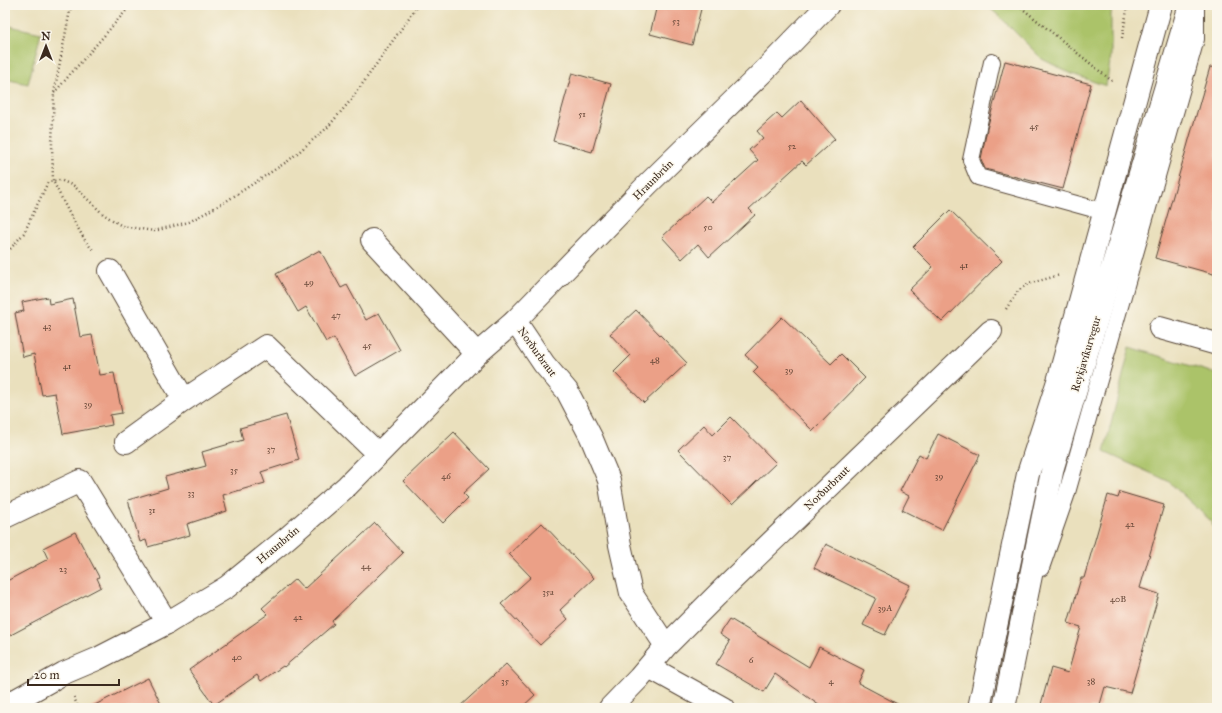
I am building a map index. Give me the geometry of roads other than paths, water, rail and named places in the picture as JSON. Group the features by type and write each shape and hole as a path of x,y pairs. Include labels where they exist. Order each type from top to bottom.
{"street":[{"name":"Hraunbrún","path":"5,706 64,673 97,659 167,623 227,587 286,539 347,486 477,354 514,321 648,184 769,66 828,5"},
{"name":"Reykjavíkurvegur","path":"979,708 1028,474 1059,378 1161,5"},
{"name":"Reykjavíkurvegur","path":"1004,708 1053,467 1190,5"},
{"path":"372,240 477,354"},
{"path":"110,271 184,400"},
{"name":"Norðurbraut","path":"514,321 544,364 567,391 591,437 609,480 620,545 631,593 666,646"},
{"path":"1160,328 1217,344"},
{"name":"Norðurbraut","path":"610,708 649,667 666,646 732,580 991,331"},
{"path":"126,442 184,400 266,346 378,454"},
{"path":"5,517 80,481 167,623"},
{"path":"649,667 722,708"}],"lane":[{"path":"1020,629 1066,496 1196,39 1196,5"},
{"path":"992,62 970,160 978,177 1105,212"}]}
